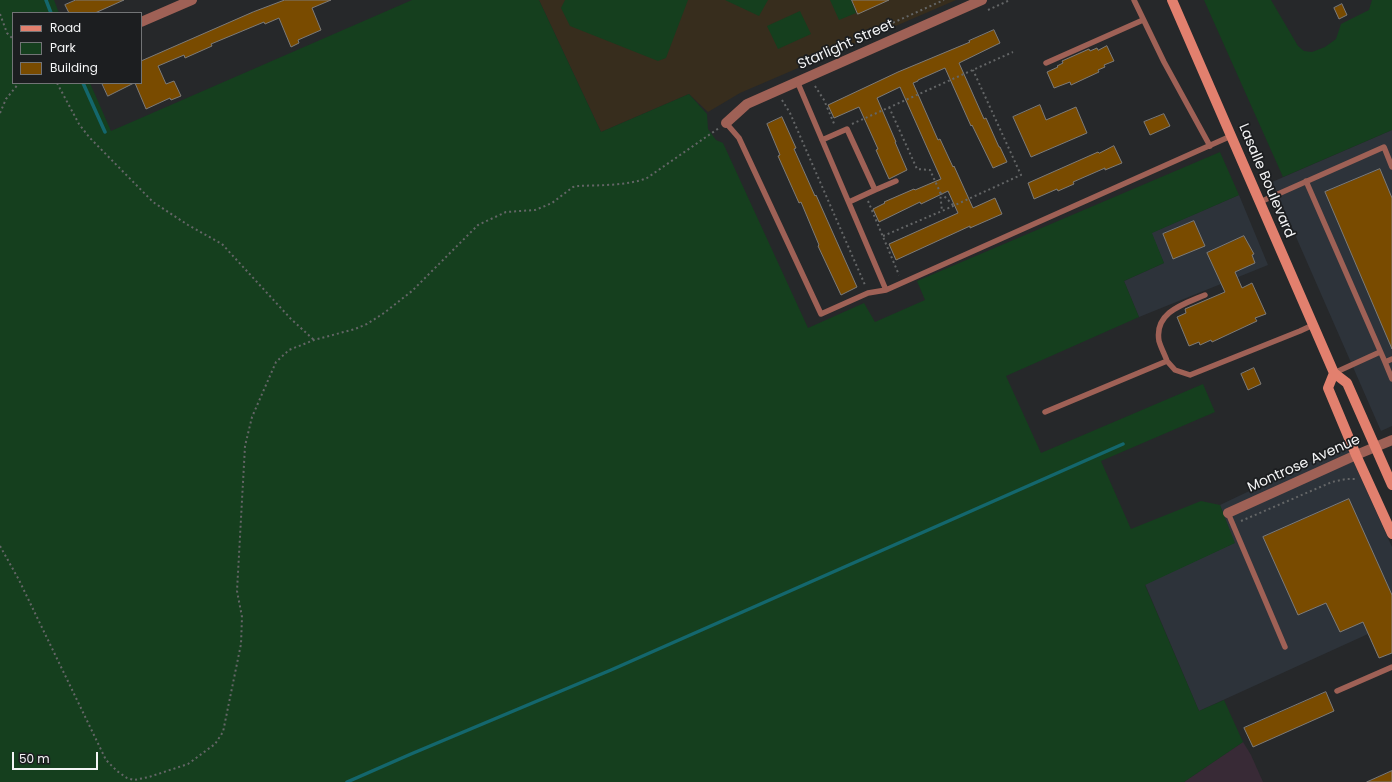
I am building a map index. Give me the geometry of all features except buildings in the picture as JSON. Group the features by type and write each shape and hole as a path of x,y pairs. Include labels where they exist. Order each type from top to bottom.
{"main road":[{"name":"Lasalle Boulevard","path":"1172,0 1334,373 1347,383 1392,485"},
{"path":"1334,373 1328,388 1356,455 1392,534"}],"street":[{"path":"142,22 192,0"},
{"name":"Starlight Street","path":"726,123 747,104 982,0"},
{"name":"Montrose Avenue","path":"1228,513 1392,440"}],"lane":[{"path":"1134,0 1164,62 1210,146"},
{"path":"1046,63 1143,20"},
{"path":"797,81 886,290"},
{"path":"726,123 738,138 821,314 868,293 886,290 1231,136"},
{"path":"822,140 847,128 875,190"},
{"path":"1260,202 1384,147 1392,167"},
{"path":"849,202 896,181"},
{"path":"1306,181 1392,379"},
{"path":"1205,294 1175,308 1164,318 1159,327 1159,342 1168,361 1175,370 1190,375 1313,325"},
{"path":"1334,373 1380,352"},
{"path":"1385,362 1392,359"},
{"path":"1045,412 1168,361"},
{"path":"1228,513 1285,647"},
{"path":"1337,691 1392,667"}],"path":[{"path":"861,37 944,0"},
{"path":"0,14 7,33 12,38"},
{"path":"847,128 850,125 889,107 1013,52"},
{"path":"883,236 954,206 1021,175 973,70"},
{"path":"0,113 6,99 18,84"},
{"path":"58,84 79,124 89,137 153,202 188,225 222,244 291,320 314,340"},
{"path":"815,86 824,100 838,133"},
{"path":"782,100 790,113 868,293"},
{"path":"889,107 917,169 930,170 940,192 942,211"},
{"path":"0,546 19,580 106,760 127,778 134,780 149,778 188,764 215,744 223,732 241,644 242,617 237,591 245,446 252,417 276,362 288,350 314,340 355,329 367,324 384,313 412,291 478,225 506,212 535,210 545,206 552,203 573,187 640,181 647,178 726,123"},
{"path":"940,192 954,206"},
{"path":"865,195 902,283"},
{"path":"1232,525 1332,482 1346,479 1358,479 1366,476"}],"shaded area":[{"path":"539,0 956,0 740,93 708,112 689,94 601,132"},
{"path":"1392,130 1392,426 1381,431 1272,182"},
{"path":"1239,195 1268,265 1139,317 1124,281 1164,263 1151,233"},
{"path":"1346,445 1392,547 1392,623 1199,711 1145,584 1234,543 1220,505"},
{"path":"1243,742 1251,755 1263,782 1184,782"}],"green space":[{"path":"0,0 54,0 59,12 12,12 12,84 90,84 111,131 412,0 539,0 601,132 689,94 707,114 708,129 716,140 723,143 808,328 864,303 875,322 925,300 917,281 1220,152 1239,195 1152,233 1164,263 1124,281 1139,317 1006,376 1041,453 1203,384 1215,412 1101,461 1131,529 1201,501 1220,505 1235,543 1145,585 1199,711 1224,700 1243,742 1184,782 0,782"},
{"path":"565,0 688,0 666,58 658,61 570,26 561,8"},
{"path":"725,0 768,0 759,16"},
{"path":"830,0 851,0 856,13 839,20"},
{"path":"1204,0 1271,0 1298,46 1304,51 1312,52 1325,47 1336,39 1341,24 1369,10 1372,0 1392,0 1392,130 1283,177"},
{"path":"800,11 811,34 778,49 767,26"}],"waterway":[{"path":"46,0 51,12"},
{"path":"83,84 105,132"},
{"path":"347,782 611,670 1123,444"}]}
